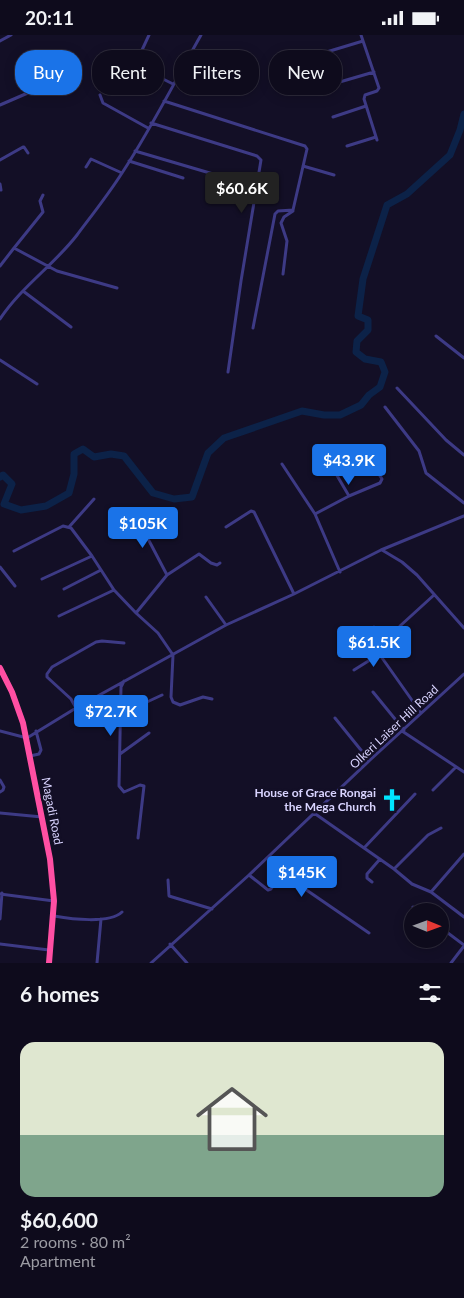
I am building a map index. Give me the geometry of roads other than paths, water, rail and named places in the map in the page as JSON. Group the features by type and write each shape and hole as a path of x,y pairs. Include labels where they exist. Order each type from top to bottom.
{"highway":[{"name":"Magadi Road","path":"0,668 12,692 27,738 50,859 54,901 49,963"}],"street":[{"path":"0,41 11,35"},
{"path":"149,35 135,65 173,84"},
{"path":"0,319 23,291 50,267 76,237 122,173 201,35"},
{"path":"347,146 377,138 364,99 365,95 377,91 379,88 361,35"},
{"path":"333,50 363,41"},
{"path":"342,81 374,72"},
{"path":"0,105 24,95"},
{"path":"100,95 103,103 148,128"},
{"path":"164,101 307,149 293,210 284,217 281,223 287,241 283,274"},
{"path":"333,117 366,106"},
{"path":"152,123 257,156 261,160 240,281 228,372"},
{"path":"0,160 23,147 28,153"},
{"path":"135,151 220,176"},
{"path":"86,167 91,159 122,173"},
{"path":"129,161 183,178"},
{"path":"303,166 334,175"},
{"path":"0,184 1,190"},
{"path":"0,266 42,212 40,201 43,195"},
{"path":"253,328 275,214 278,211 293,210"},
{"path":"14,247 57,271 117,288"},
{"path":"23,291 71,327"},
{"path":"436,336 464,359"},
{"path":"0,360 37,384"},
{"path":"397,389 446,440 464,455"},
{"path":"385,407 419,451 426,473 464,503"},
{"path":"325,455 349,496"},
{"path":"315,514 382,481 367,455"},
{"path":"282,464 315,514 340,572"},
{"path":"69,527 94,499"},
{"path":"226,527 251,511 254,512 294,594"},
{"path":"135,514 167,575"},
{"path":"0,731 27,738 76,707 226,625 340,572 381,549 464,516"},
{"path":"14,551 63,526 69,527 92,556 114,590 158,633 173,655 171,697 173,703 180,705 203,697 212,699"},
{"path":"381,549 410,569 464,628"},
{"path":"136,613 167,575 200,554 211,563 217,565 220,563"},
{"path":"42,579 92,556"},
{"path":"0,567 15,586"},
{"path":"64,589 101,570"},
{"path":"59,616 114,590"},
{"path":"400,626 434,595"},
{"path":"206,597 226,625"},
{"path":"370,660 359,641 374,627"},
{"path":"76,707 71,699 47,677 48,671 96,642 124,643"},
{"path":"354,670 378,653 421,713"},
{"name":"Olkeri Laiser Hill Road","path":"151,963 249,875 464,674"},
{"path":"124,681 122,687 119,787 122,792 140,785 144,786 138,838"},
{"path":"372,692 403,731 464,772"},
{"path":"121,714 162,695"},
{"path":"335,718 370,760"},
{"path":"30,756 39,754 41,751 36,731"},
{"path":"120,754 149,733"},
{"path":"433,790 456,767"},
{"path":"0,780 4,787 0,792"},
{"path":"364,848 415,794"},
{"path":"0,813 42,817"},
{"path":"314,813 394,869 412,884 431,892 464,917"},
{"path":"394,869 428,835 442,828"},
{"path":"431,892 464,854"},
{"path":"372,882 367,878 367,874 380,859"},
{"path":"249,875 268,890 280,876 289,878 369,933"},
{"path":"168,880 169,896 212,909"},
{"path":"0,919 1,894 54,901"},
{"path":"53,916 102,919 118,916 122,912"},
{"path":"96,963 102,919"},
{"path":"449,934 464,946 451,963"},
{"path":"0,944 50,950"},
{"path":"170,944 187,963"}],"waterway":[{"path":"0,477 3,475 12,484 4,504 21,510 46,506 69,493 74,474 74,454 83,449 94,457 111,454 124,456 153,493 174,499 192,497 208,453 224,438 302,411 324,415 340,415 361,405 369,395 380,387 385,372 381,362 365,359 356,352 357,341 368,330 368,320 358,316 363,279 387,205 407,194 450,155 464,114"}],"place":[{"name":"House of Grace Rongai the Mega Church","path":"392,800"}]}
